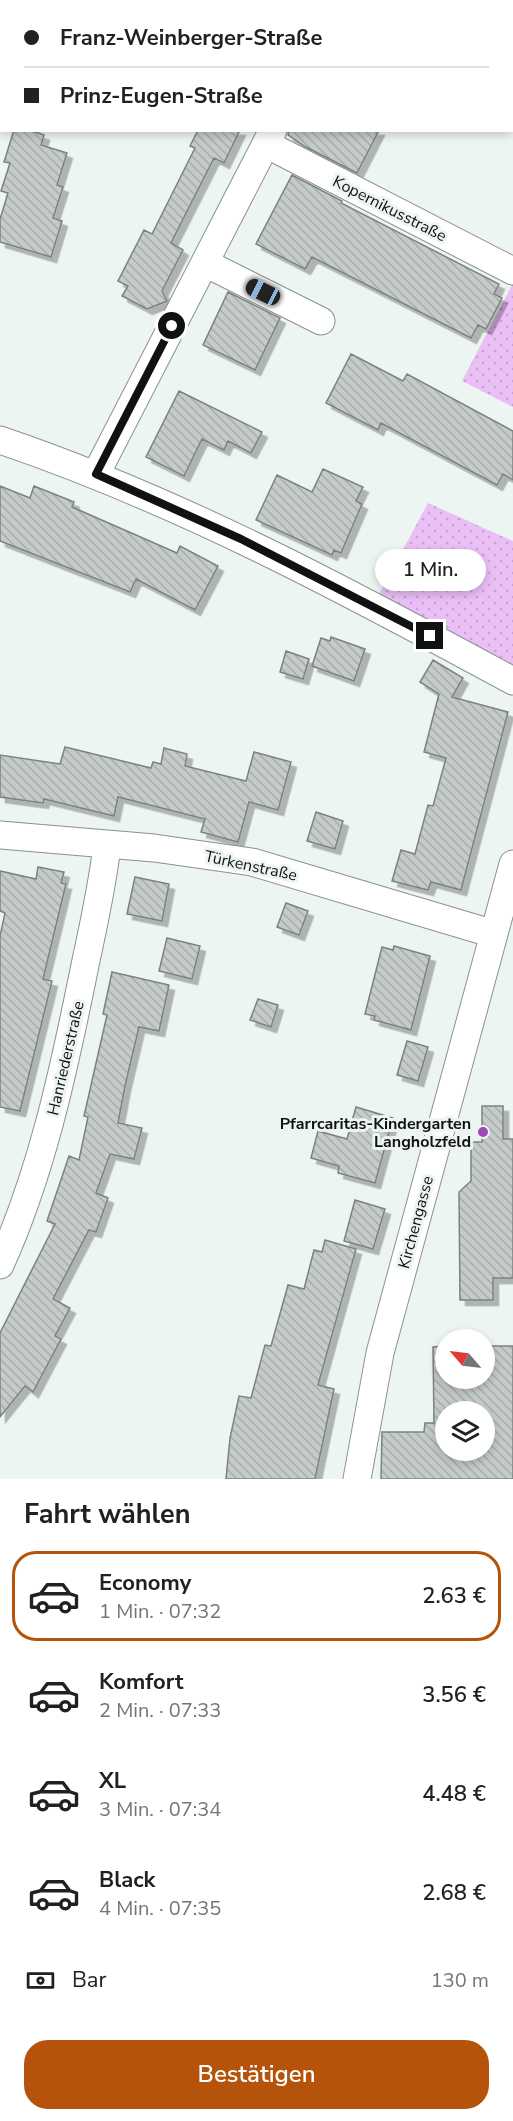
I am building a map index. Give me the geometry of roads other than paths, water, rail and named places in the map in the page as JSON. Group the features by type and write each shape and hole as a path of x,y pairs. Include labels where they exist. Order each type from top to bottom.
{"street":[{"path":"96,474 270,137"},
{"name":"Kopernikusstraße","path":"270,137 513,271"},
{"path":"205,263 321,321"},
{"path":"0,440 96,474 211,525 358,597 513,681"},
{"name":"Türkenstraße","path":"0,835 154,848 252,862 293,872 494,934"},
{"name":"Hanriederstraße","path":"0,1265 22,1218 46,1143 68,1049 107,845"},
{"name":"Kirchengasse","path":"357,1479 380,1353 513,864"}],"place":[{"name":"Pfarrcaritas-Kindergarten Langholzfeld","path":"483,1132"}]}
